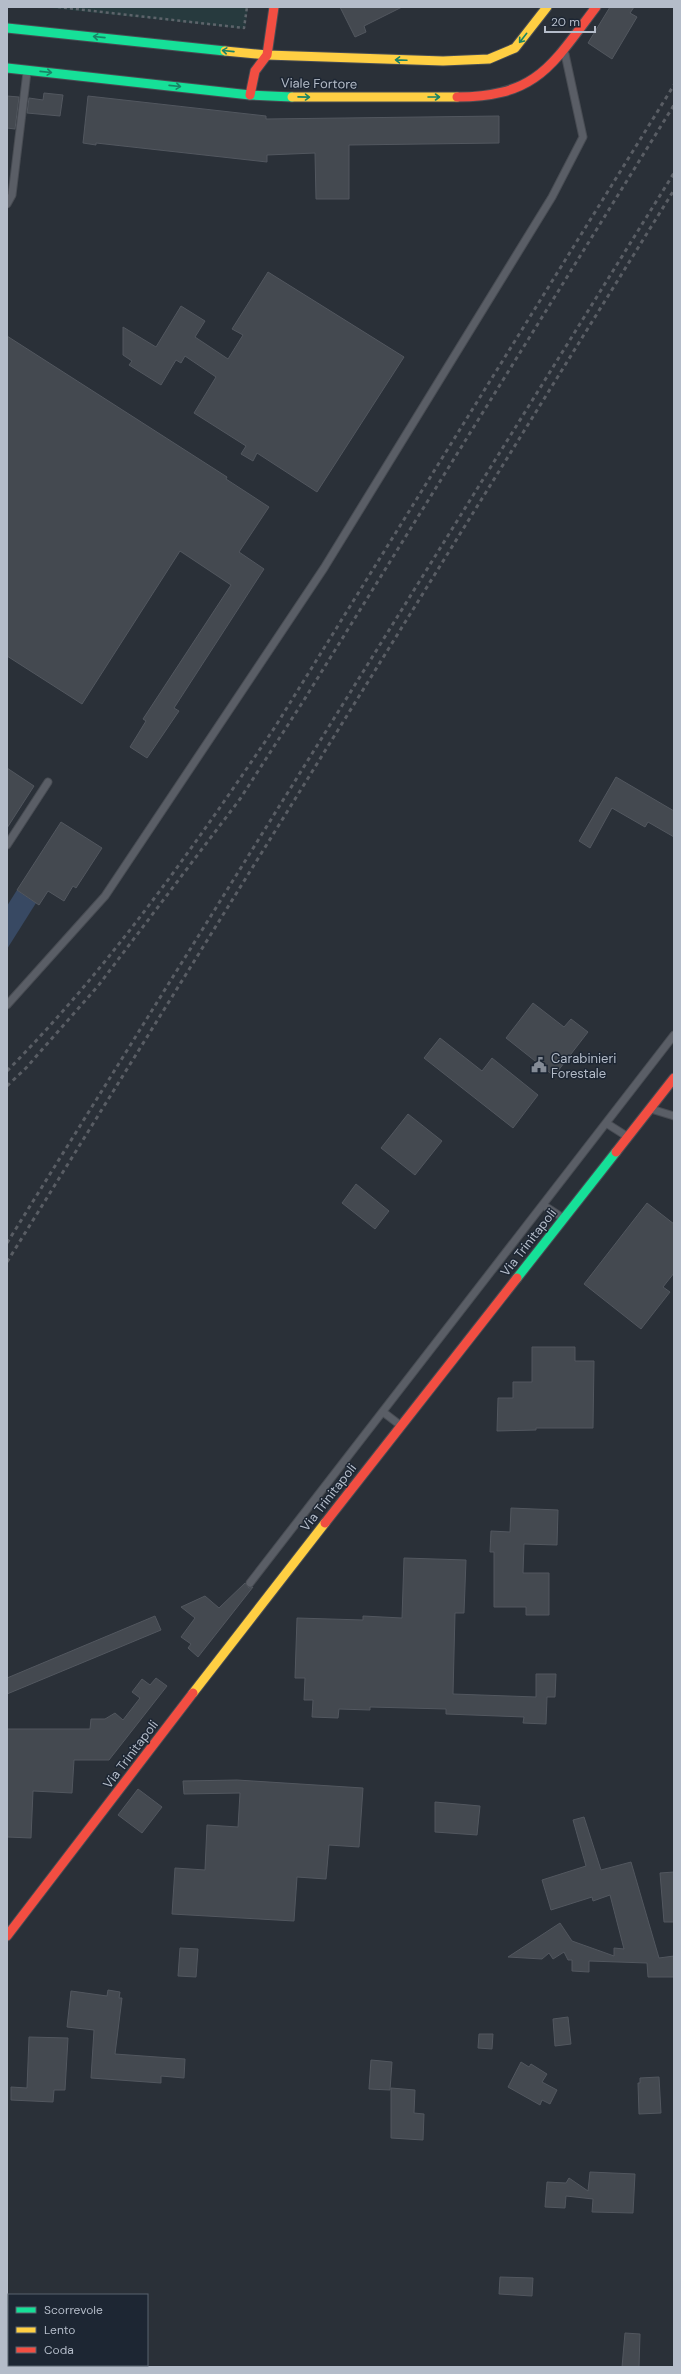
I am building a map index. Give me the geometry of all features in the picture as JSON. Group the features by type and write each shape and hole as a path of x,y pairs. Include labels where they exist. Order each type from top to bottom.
{"main road":[{"path":"250,94 255,71 267,55 274,7"},
{"name":"Viale Fortore","path":"7,28 267,55 443,61 489,59 515,48 547,7"},
{"name":"Viale Fortore","path":"7,68 250,94 302,97 472,97 511,90 533,80 553,64 596,7"},
{"name":"Via Trinitapoli","path":"7,1936 280,1580 674,1078"}],"lane":[{"path":"7,1005 109,889 324,568 552,197 583,137 564,50"},
{"path":"7,204 12,195 27,70"},
{"path":"7,845 48,782"},
{"path":"250,1583 674,1035"},
{"path":"651,1109 674,1116"},
{"path":"606,1123 629,1137"},
{"path":"543,1205 564,1219"},
{"path":"382,1412 401,1426"}],"path":[{"path":"58,7 244,28 247,7"}],"green space":[{"path":"41,7 248,7 245,29"}],"water":[{"path":"17,890 36,903 7,949 7,906"}],"building":[{"path":"340,7 402,7 364,26 366,32 355,37"},
{"path":"610,7 634,7 630,13 637,17 612,59 588,43"},
{"path":"44,93 63,95 60,116 27,113 29,98 43,100"},
{"path":"7,96 19,97 15,129 7,128"},
{"path":"88,96 266,116 266,119 499,116 499,143 349,145 349,199 316,199 315,153 267,155 267,162 96,143 96,145 83,143"},
{"path":"268,272 404,357 317,492 257,453 253,461 241,454 246,446 194,413 216,377 185,356 181,363 176,360 161,385 129,365 132,361 123,355 123,327 156,347 181,306 205,321 195,337 228,359 243,335 232,329"},
{"path":"7,336 227,477 226,479 269,507 239,552 264,569 174,708 179,711 147,758 130,747 146,721 143,719 231,585 180,551 82,704 7,656"},
{"path":"7,768 34,786 7,828"},
{"path":"616,777 674,811 674,837 648,822 645,827 612,808 590,848 579,841"},
{"path":"61,822 102,848 76,888 73,886 64,901 48,891 39,905 17,890"},
{"path":"533,1003 564,1027 571,1019 588,1032 554,1076 506,1038"},
{"path":"440,1038 482,1071 492,1058 538,1095 513,1128 424,1058"},
{"path":"408,1114 442,1141 415,1175 381,1148"},
{"path":"356,1184 389,1211 375,1229 342,1203"},
{"path":"647,1203 674,1224 674,1273 663,1287 670,1292 641,1329 584,1284"},
{"path":"532,1347 575,1347 575,1361 594,1361 593,1428 536,1428 536,1430 497,1431 498,1398 513,1398 513,1382 532,1382"},
{"path":"511,1508 558,1510 557,1545 524,1544 523,1573 549,1573 549,1615 526,1615 526,1607 494,1607 494,1552 490,1552 491,1531 510,1532"},
{"path":"404,1558 466,1560 464,1613 455,1613 453,1694 536,1697 536,1674 556,1674 555,1697 547,1697 546,1724 523,1723 524,1717 446,1714 446,1709 370,1707 370,1710 339,1709 338,1718 312,1717 313,1700 304,1700 305,1678 295,1678 297,1618 363,1620 363,1616 402,1618"},
{"path":"245,1583 249,1588 253,1587 198,1657 188,1648 191,1644 181,1637 195,1618 181,1607 205,1596 219,1608"},
{"path":"155,1616 161,1630 7,1694 7,1678"},
{"path":"156,1678 167,1686 109,1760 74,1760 72,1793 33,1791 31,1838 7,1837 7,1729 90,1729 91,1719 105,1719 115,1713 123,1720 140,1698 132,1692 142,1679 150,1685"},
{"path":"237,1780 363,1788 359,1847 329,1845 326,1879 297,1877 294,1921 172,1914 175,1868 205,1870 207,1825 238,1827 240,1793 184,1794 183,1781"},
{"path":"138,1789 162,1807 142,1833 118,1815"},
{"path":"435,1802 480,1806 477,1835 435,1832"},
{"path":"584,1817 601,1870 631,1862 659,1958 674,1956 674,1977 648,1977 647,1963 589,1961 589,1972 572,1971 572,1960 568,1960 564,1952 553,1959 549,1953 542,1959 508,1957 560,1923 572,1941 614,1956 614,1948 624,1949 610,1895 593,1901 592,1897 551,1910 542,1880 586,1866 573,1820"},
{"path":"674,1872 674,1922 664,1922 660,1873"},
{"path":"180,1948 198,1949 196,1977 178,1976"},
{"path":"108,1990 120,1992 119,1998 122,1998 115,2054 185,2059 184,2078 161,2076 161,2083 91,2078 94,2030 67,2027 71,1991 107,1996"},
{"path":"568,2017 571,2044 555,2046 553,2019"},
{"path":"479,2034 493,2034 492,2049 478,2048"},
{"path":"29,2037 68,2038 65,2090 54,2090 53,2102 11,2100 11,2087 27,2088"},
{"path":"371,2060 392,2062 390,2090 369,2089"},
{"path":"521,2062 529,2067 531,2064 547,2074 542,2082 557,2090 550,2104 542,2100 540,2105 508,2087"},
{"path":"659,2077 661,2113 639,2114 638,2083 640,2083 640,2078"},
{"path":"391,2088 415,2090 414,2113 424,2114 423,2140 391,2138"},
{"path":"590,2172 635,2174 633,2213 592,2212 593,2199 566,2196 565,2208 545,2207 547,2182 566,2183 569,2178 588,2191"},
{"path":"500,2277 533,2278 532,2296 499,2294"},
{"path":"625,2333 640,2334 639,2367 622,2367"}],"railway":[{"path":"7,1071 81,991 115,949 182,861 275,727 674,85"},
{"path":"7,1086 26,1068 98,986 240,799 304,700 674,105"},
{"path":"7,1243 674,173"},
{"path":"7,1262 674,190"}],"traffic: fast":[{"path":"7,28 225,51"},
{"path":"7,68 250,95 292,97"},
{"path":"517,1278 616,1152"}],"traffic: slow":[{"path":"225,51 267,55 443,61 489,59 515,48 547,7"},
{"path":"292,97 457,97"},
{"path":"193,1693 325,1523"}],"traffic: jam":[{"path":"250,95 255,71 267,55 274,7"},
{"path":"457,97 484,96 506,91 525,84 540,74 554,61 596,7"},
{"path":"616,1152 674,1078"},
{"path":"325,1523 517,1278"},
{"path":"7,1936 193,1693"}],"place":[{"name":"Carabinieri Forestale","path":"539,1065"}]}
